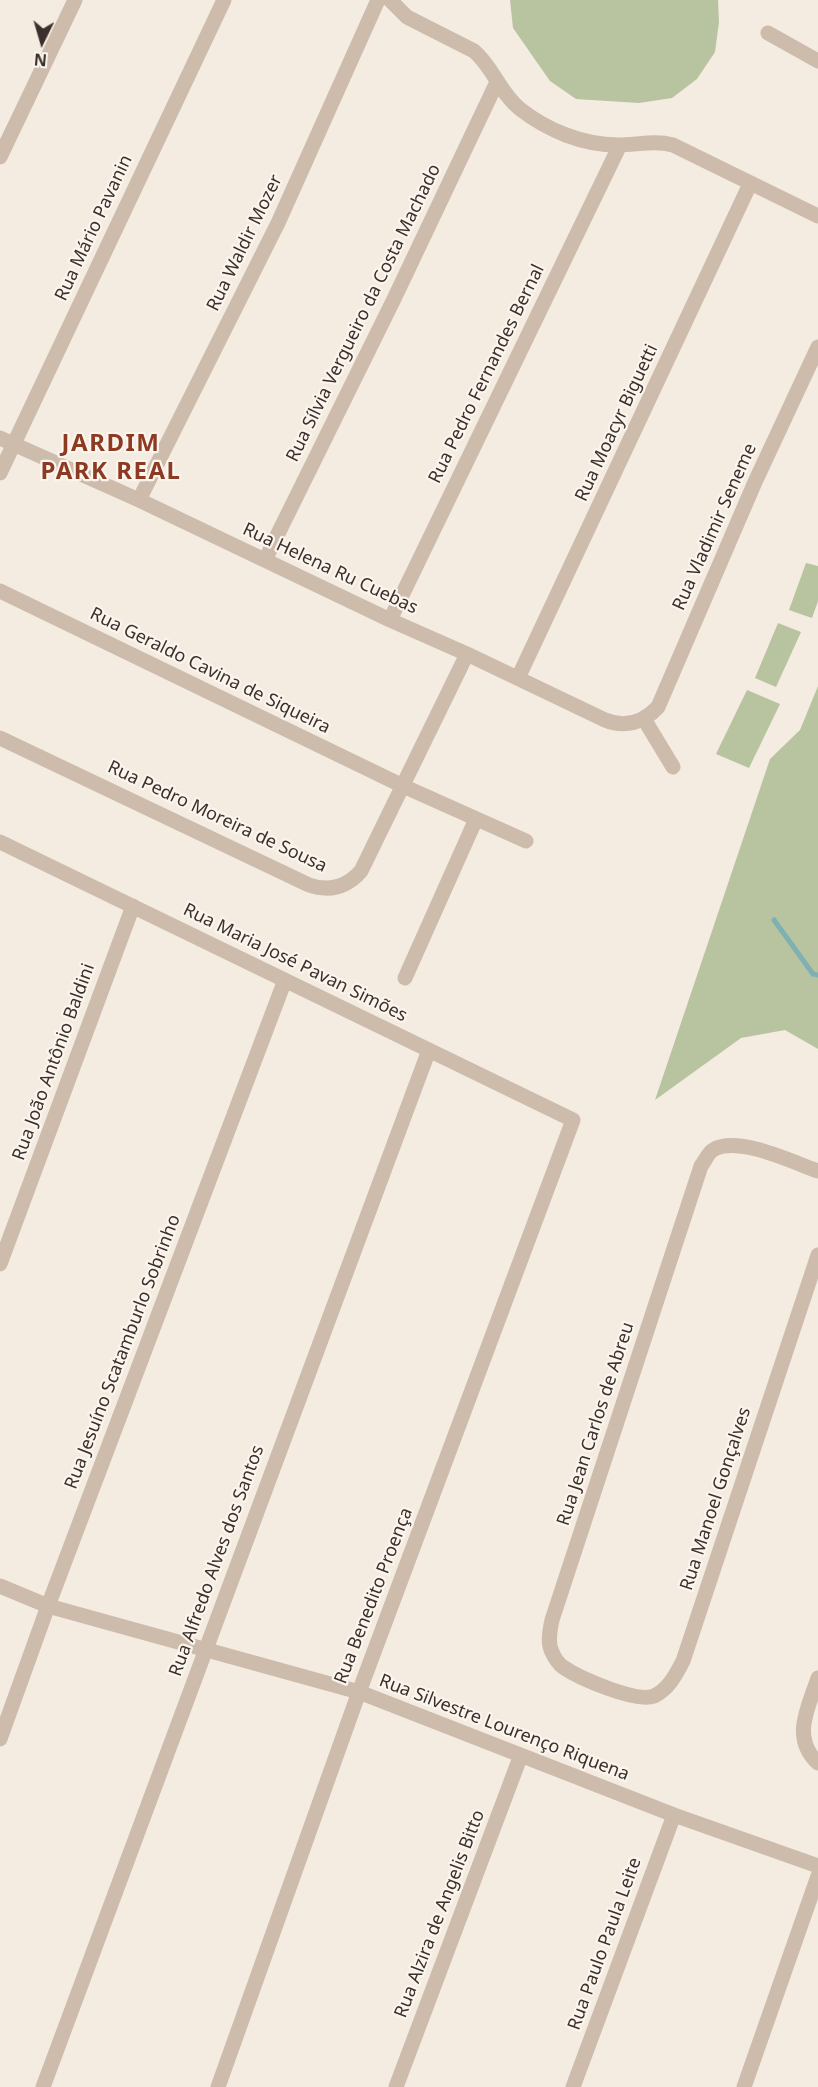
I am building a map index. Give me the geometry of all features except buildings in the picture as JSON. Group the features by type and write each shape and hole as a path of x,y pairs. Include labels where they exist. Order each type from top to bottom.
{"street":[{"path":"0,157 75,0"},
{"name":"Rua Mário Pavanin","path":"0,473 6,441 224,0"},
{"name":"Rua Waldir Mozer","path":"139,500 278,222 378,0"},
{"path":"390,0 407,17 474,51 483,59 497,82 518,108 560,133 583,141 620,145 652,141 673,145 818,216"},
{"path":"768,33 818,61"},
{"name":"Rua Sílvia Vergueiro da Costa Machado","path":"266,560 497,82"},
{"name":"Rua Pedro Fernandes Bernal","path":"390,620 620,145"},
{"name":"Rua Moacyr Biguetti","path":"518,678 750,184"},
{"name":"Rua Vladimir Seneme","path":"644,719 657,707 755,482 818,347"},
{"name":"Rua Helena Ru Cuebas","path":"6,441 139,500 612,723 627,724 644,719"},
{"name":"Rua Geraldo Cavina de Siqueira","path":"0,591 403,786 526,841"},
{"name":"Rua Pedro Moreira de Sousa","path":"0,738 309,885 324,888 345,885 361,870 467,654"},
{"path":"644,719 673,767"},
{"path":"405,978 476,819"},
{"name":"Rua Maria José Pavan Simões","path":"0,842 573,1120"},
{"name":"Rua João Antônio Baldini","path":"0,1264 133,906"},
{"name":"Rua Jesuíno Scatamburlo Sobrinho","path":"0,1739 48,1606 285,980"},
{"name":"Rua Alfredo Alves dos Santos","path":"43,2087 429,1050"},
{"name":"Rua Benedito Proença","path":"218,2087 359,1692 573,1120"},
{"name":"Rua Jean Carlos de Abreu","path":"602,1686 562,1666 551,1651 549,1635 701,1166 711,1151 725,1146 744,1146 818,1171"},
{"name":"Rua Manoel Gonçalves","path":"602,1686 633,1697 654,1696 672,1683 683,1661 818,1255"},
{"name":"Rua Silvestre Lourenço Riquena","path":"0,1587 48,1606 359,1692 674,1815 818,1866"},
{"path":"818,1678 802,1729 807,1750 818,1763"},
{"name":"Rua Alzira de Angelis Bitto","path":"396,2087 521,1755"},
{"name":"Rua Paulo Paula Leite","path":"573,2087 674,1815"},
{"path":"744,2087 818,1876"}],"green space":[{"path":"510,0 718,0 719,22 715,52 697,79 672,98 639,103 576,99 550,81 513,28"},
{"path":"806,563 818,566 818,601 812,618 789,610"},
{"path":"778,623 801,632 776,687 755,678"},
{"path":"818,686 818,1049 785,1030 741,1038 655,1100 770,759 800,730"},
{"path":"747,690 780,704 749,768 716,754"}],"waterway":[{"path":"774,920 813,974 818,975"}],"district":[{"name":"JARDIM PARK REAL","path":"111,458"}]}
